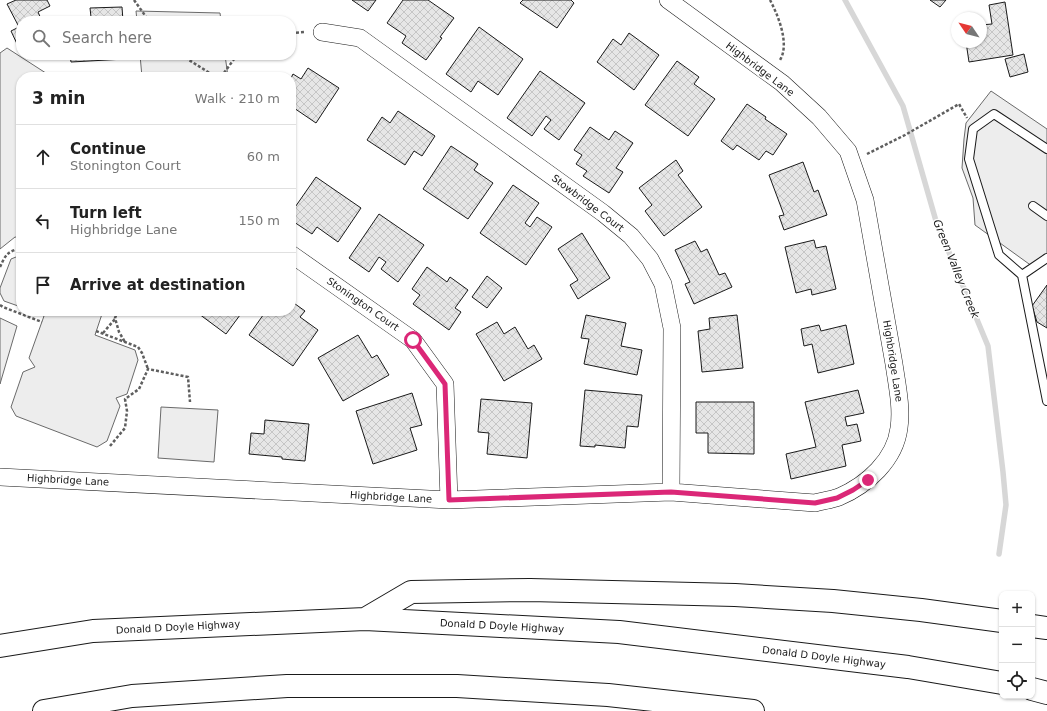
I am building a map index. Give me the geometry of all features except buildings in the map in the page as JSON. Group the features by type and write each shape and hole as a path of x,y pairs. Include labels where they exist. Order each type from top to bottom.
{"highway":[{"path":"364,619 411,592 530,590 735,594 921,610 999,621"},
{"name":"Donald D Doyle Highway","path":"0,646 93,631 364,619 619,632 908,667 999,682"},
{"path":"1035,626 1047,628"},
{"path":"44,711 132,696 287,686 479,687 608,695 753,711"},
{"path":"1035,690 1047,693"}],"street":[{"name":"Highbridge Lane","path":"0,477 449,500 671,492 815,503 837,498 868,480 885,463 896,443 900,416 898,389 865,200 848,152 819,117 782,83 668,0"},
{"name":"Stowbridge Court","path":"322,32 360,38 604,213 631,236 650,260 662,284 672,328 671,492"},
{"name":"Stonington Court","path":"296,258 413,340 445,384 449,500"}],"lane":[{"path":"1047,149 994,114 973,129 969,159 998,255 1022,275 1047,401"},
{"path":"1032,206 1047,216"},
{"path":"1022,275 1047,258"}],"path":[{"path":"134,0 145,16"},
{"path":"770,0 775,8 782,29 785,48 782,57 771,75"},
{"path":"189,60 208,72"},
{"path":"225,72 233,60"},
{"path":"870,152 905,135 959,104"},
{"path":"0,267 5,256 16,250"},
{"path":"0,305 16,312"},
{"path":"26,316 42,322"},
{"path":"103,333 115,318"},
{"path":"115,318 119,332 126,342"},
{"path":"96,331 138,347 148,369 139,388 125,399 127,411 125,428 110,446"},
{"path":"148,369 188,377 190,402"}],"shaded area":[{"path":"136,11 220,13 220,16 136,16"},
{"path":"7,48 16,54 16,60 26,60 44,72 16,72 16,237 0,249 0,53"},
{"path":"140,60 226,60 227,72 142,72"},
{"path":"991,91 1047,129 1047,253 1036,269 975,225 973,198 962,168 964,139 966,123"},
{"path":"16,257 16,305 4,301 0,293 0,288 11,259"},
{"path":"44,316 101,316 95,335 135,350 138,360 127,394 116,398 120,406 107,441 97,447 16,416 11,407 23,372 35,367 29,358"},
{"path":"0,318 17,326 0,384"},
{"path":"161,407 218,410 214,462 158,458"}],"waterway":[{"name":"Green Valley Creek","path":"845,0 903,106 936,221 988,346 1006,505 999,554"}],"route":[{"path":"413,340 445,384 449,500 671,492 815,503 837,498 868,480"}]}
